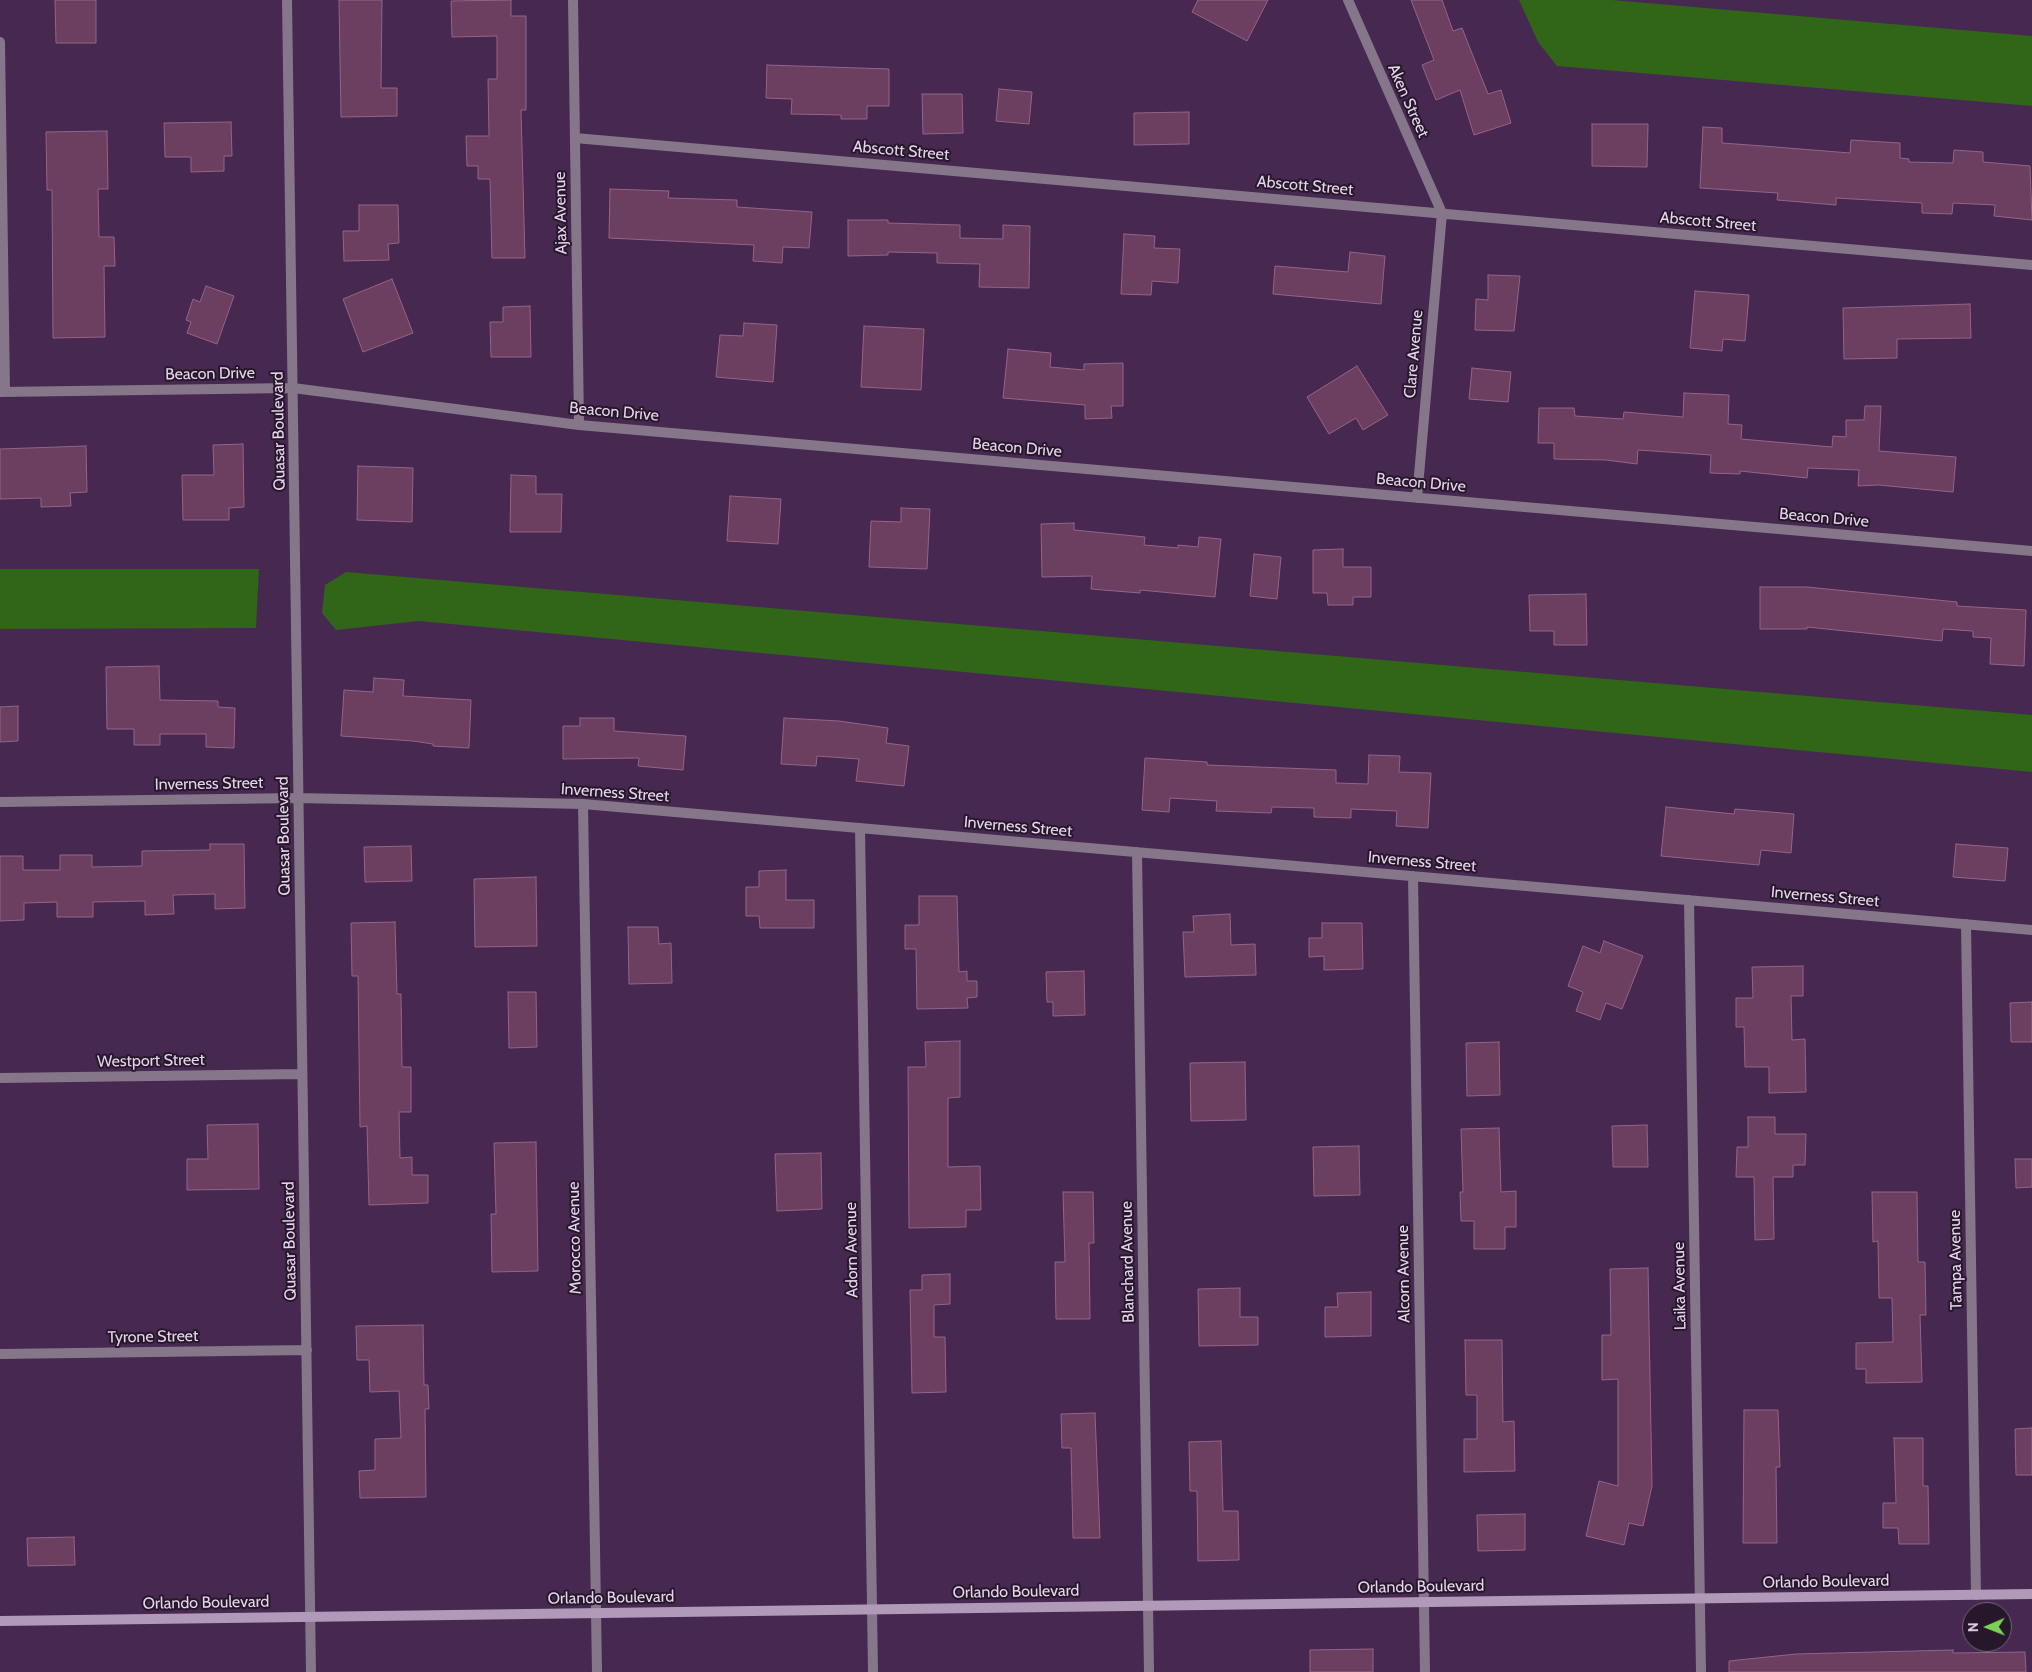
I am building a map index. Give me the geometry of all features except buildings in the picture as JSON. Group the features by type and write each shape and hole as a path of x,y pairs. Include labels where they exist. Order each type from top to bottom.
{"street":[{"name":"Quasar Boulevard","path":"287,0 311,1672"},
{"name":"Ajax Avenue","path":"573,0 579,425"},
{"name":"Aken Street","path":"1348,0 1442,214"},
{"path":"0,42 3,392"},
{"name":"Abscott Street","path":"575,138 2032,265"},
{"name":"Clare Avenue","path":"1417,498 1442,214"},
{"name":"Beacon Drive","path":"3,392 293,388 579,425 2032,551"},
{"name":"Inverness Street","path":"0,802 298,798 583,804 2032,930"},
{"name":"Morocco Avenue","path":"583,804 597,1672"},
{"name":"Adorn Avenue","path":"860,828 873,1672"},
{"name":"Blanchard Avenue","path":"1136,852 1149,1672"},
{"name":"Alcorn Avenue","path":"1413,876 1425,1672"},
{"name":"Laika Avenue","path":"1689,900 1701,1672"},
{"name":"Tampa Avenue","path":"1966,924 1976,1594"},
{"name":"Westport Street","path":"0,1078 302,1074"},
{"name":"Tyrone Street","path":"0,1354 306,1350"},
{"name":"Orlando Boulevard","path":"0,1621 2032,1594"}],"shaded area":[{"path":"1519,0 1612,0 2032,36 2032,106 1557,66 1538,42"},
{"path":"0,569 259,569 256,628 0,629"},
{"path":"346,572 2032,715 2032,772 419,621 336,630 322,613 325,585"}]}
